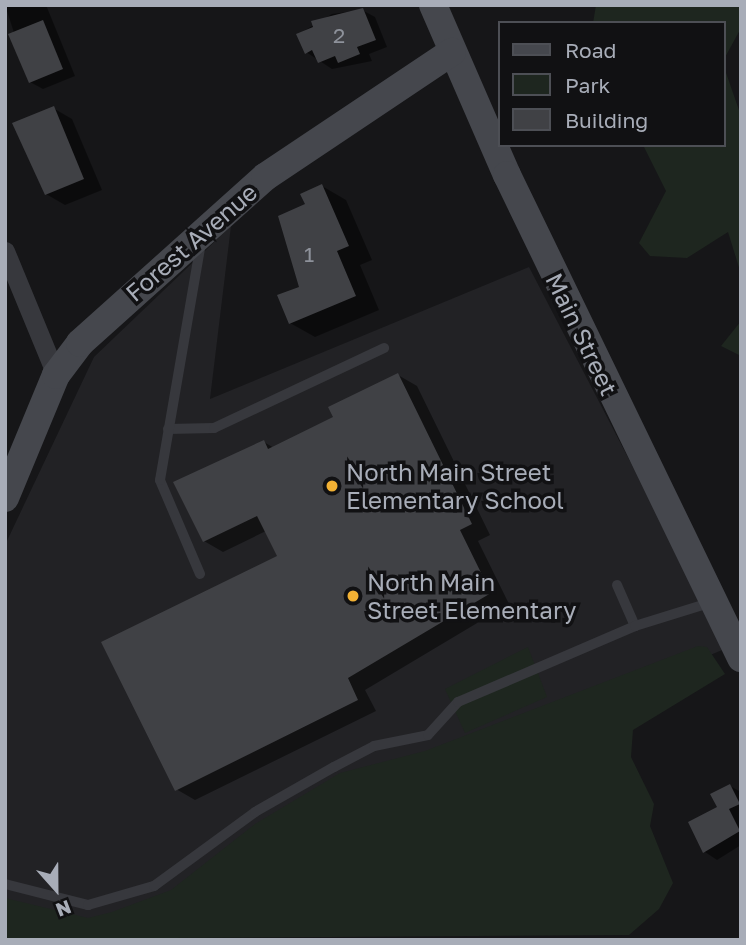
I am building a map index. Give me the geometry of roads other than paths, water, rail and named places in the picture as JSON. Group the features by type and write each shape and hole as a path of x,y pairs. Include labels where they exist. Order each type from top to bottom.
{"street":[{"name":"Main Street","path":"433,5 452,52 741,658"},
{"name":"Forest Avenue","path":"5,498 56,375 80,343 203,228 296,154 452,52"},
{"path":"5,251 56,375"}],"lane":[{"path":"200,574 162,490 168,429 203,228"},
{"path":"168,429 214,428 384,348"},
{"path":"617,585 635,626"},
{"path":"5,884 88,905 154,886 255,812 344,761 374,746 425,737 451,706 635,626 713,602"}],"place":[{"name":"North Main Street Elementary School","path":"332,486"},
{"name":"North Main Street Elementary","path":"353,596"}]}
